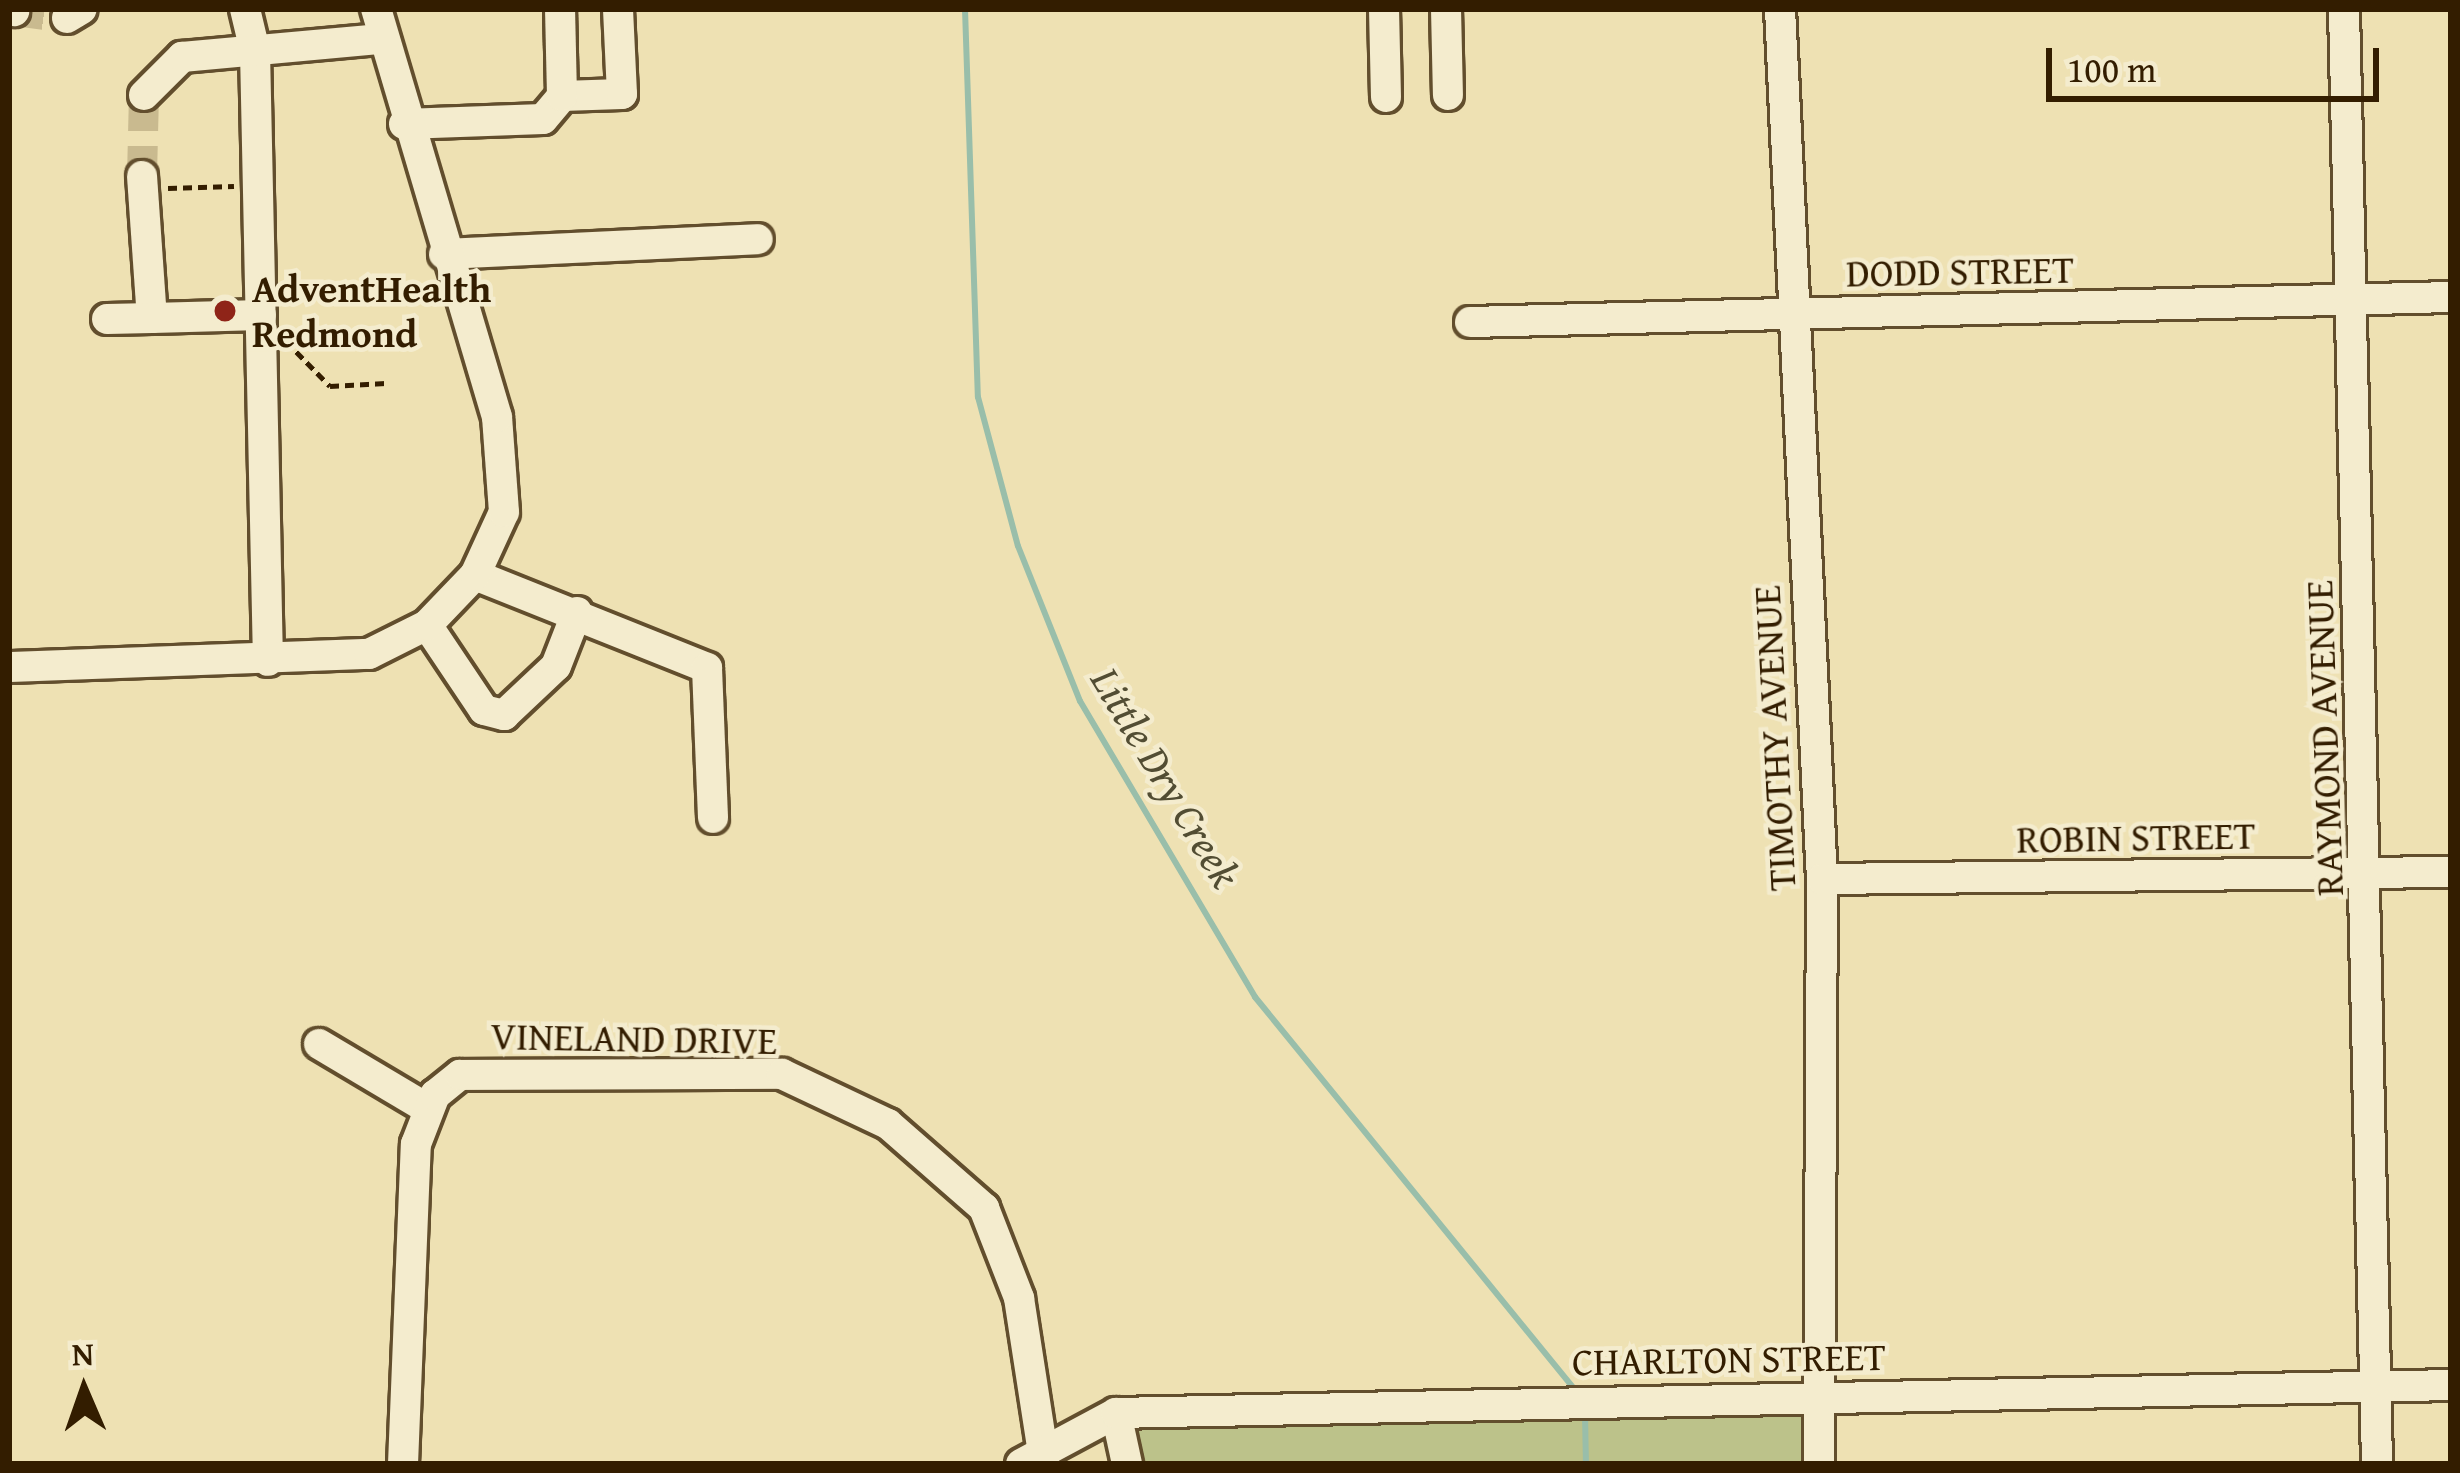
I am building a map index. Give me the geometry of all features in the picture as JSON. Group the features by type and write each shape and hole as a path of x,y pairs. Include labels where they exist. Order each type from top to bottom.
{"street":[{"path":"244,9 255,51 268,661"},
{"path":"404,124 543,119 562,96 560,9"},
{"path":"562,96 622,94 618,9"},
{"path":"1384,9 1386,98"},
{"path":"1446,9 1448,95"},
{"name":"TIMOTHY AVENUE","path":"1780,9 1789,314 1822,879 1819,1464"},
{"name":"RAYMOND AVENUE","path":"2344,9 2368,874 2377,1464"},
{"path":"9,667 369,654 427,625 475,575 504,512 504,468 379,24 255,51 170,61 144,95"},
{"path":"144,182 152,317"},
{"path":"444,254 758,239"},
{"name":"DODD STREET","path":"1470,322 2451,297"},
{"path":"107,319 261,315"},
{"path":"475,575 577,612 707,668 713,818"},
{"path":"427,625 484,710 504,715 556,666 577,612"},
{"name":"ROBIN STREET","path":"1822,879 2451,872"},
{"path":"319,1044 428,1108 416,1144 403,1464"},
{"name":"VINELAND DRIVE","path":"428,1108 460,1075 782,1074 888,1124 941,1160 984,1208 1019,1298 1033,1462"},
{"name":"CHARLTON STREET","path":"1116,1413 2451,1385"},
{"path":"1033,1462 1116,1413 1127,1464"}],"path":[{"path":"144,182 258,185"},
{"path":"261,315 330,386 386,383"}],"green space":[{"path":"1818,1396 1819,1464 1127,1464 1116,1413"}],"waterway":[{"name":"Little Dry Creek","path":"965,9 978,397 1018,546 1080,701 1255,997 1576,1391"},
{"name":"Little Dry Creek","path":"1585,1414 1586,1464"}],"tunnel":[{"path":"14,11 67,18"},
{"path":"142,176 144,95"}],"place":[{"name":"AdventHealth Redmond","path":"225,311"}]}
